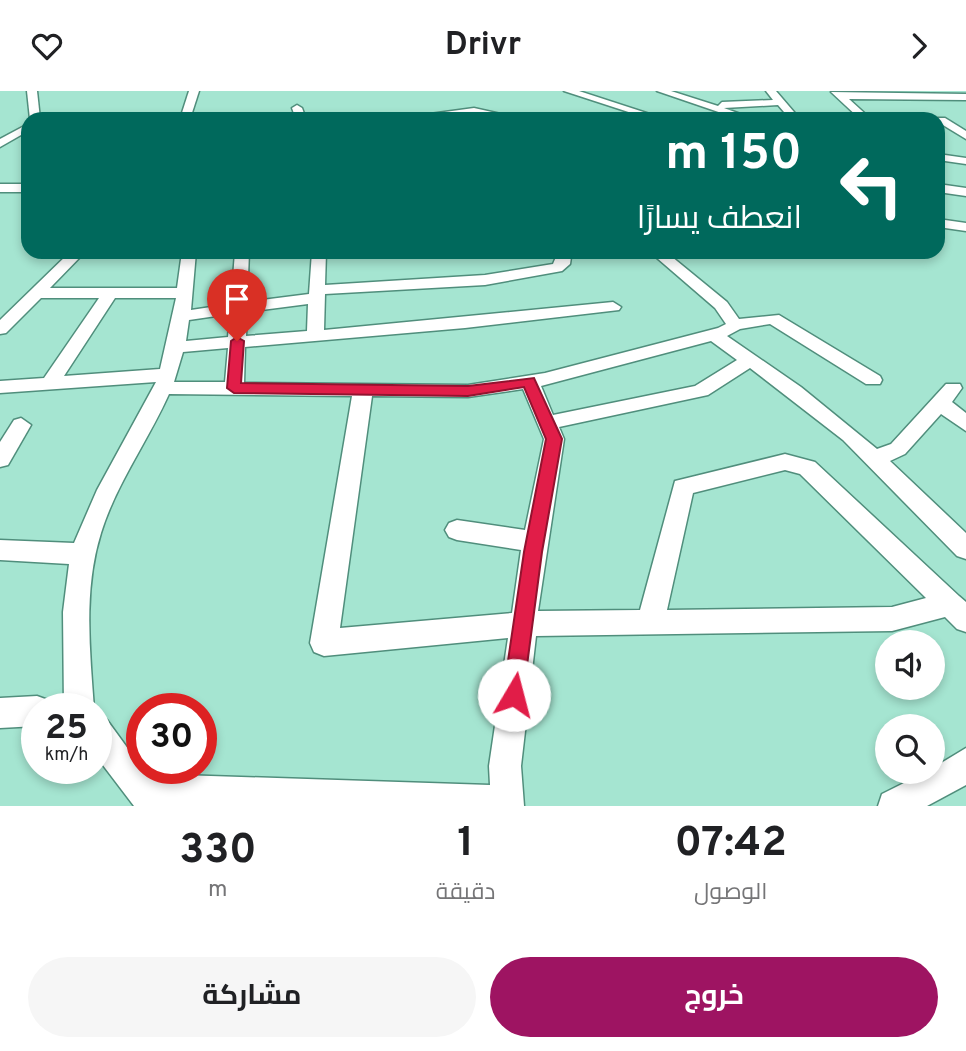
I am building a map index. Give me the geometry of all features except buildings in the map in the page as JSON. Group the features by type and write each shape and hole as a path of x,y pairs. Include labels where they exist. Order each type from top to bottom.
{"street":[{"path":"32,91 34,112"},
{"path":"187,112 194,91"},
{"path":"569,91 639,112"},
{"path":"662,91 730,112"},
{"path":"771,91 789,112"},
{"path":"837,93 966,97"},
{"path":"837,93 858,112"},
{"path":"710,105 780,101"},
{"path":"605,112 616,104"},
{"path":"297,108 298,112"},
{"path":"450,112 491,112"},
{"path":"945,120 966,120"},
{"path":"945,123 966,136"},
{"path":"0,144 21,131"},
{"path":"945,158 966,161"},
{"path":"0,188 21,188"},
{"path":"945,189 966,192"},
{"path":"945,224 966,227"},
{"path":"0,329 71,259"},
{"path":"78,693 75,637 83,554 110,484 165,381 177,347 188,259"},
{"path":"234,388 242,259"},
{"path":"315,336 318,259"},
{"path":"181,316 315,294 485,280 558,268 564,264 564,259"},
{"path":"665,259 721,305 735,325"},
{"path":"37,293 184,293"},
{"path":"50,383 109,295"},
{"path":"177,347 560,314 612,307"},
{"path":"0,387 50,383 165,381 234,388 468,391 529,381 714,335 735,325 772,319 873,380"},
{"path":"714,335 794,391 877,458 966,549"},
{"path":"547,423 701,391 750,360"},
{"path":"112,752 148,798 508,804 505,766 535,542 554,439 529,381"},
{"path":"363,390 324,643 524,624 892,619 958,612"},
{"path":"877,458 898,449 947,395 966,424"},
{"path":"0,459 21,425"},
{"path":"651,621 683,488 785,462 807,468 958,612"},
{"path":"457,530 535,542"},
{"path":"0,550 83,554"},
{"path":"0,713 21,712"},
{"path":"894,806 955,774 966,764"}],"route":[{"path":"237,341 234,388 468,391 529,381 554,439 533,552 514,695"}]}
